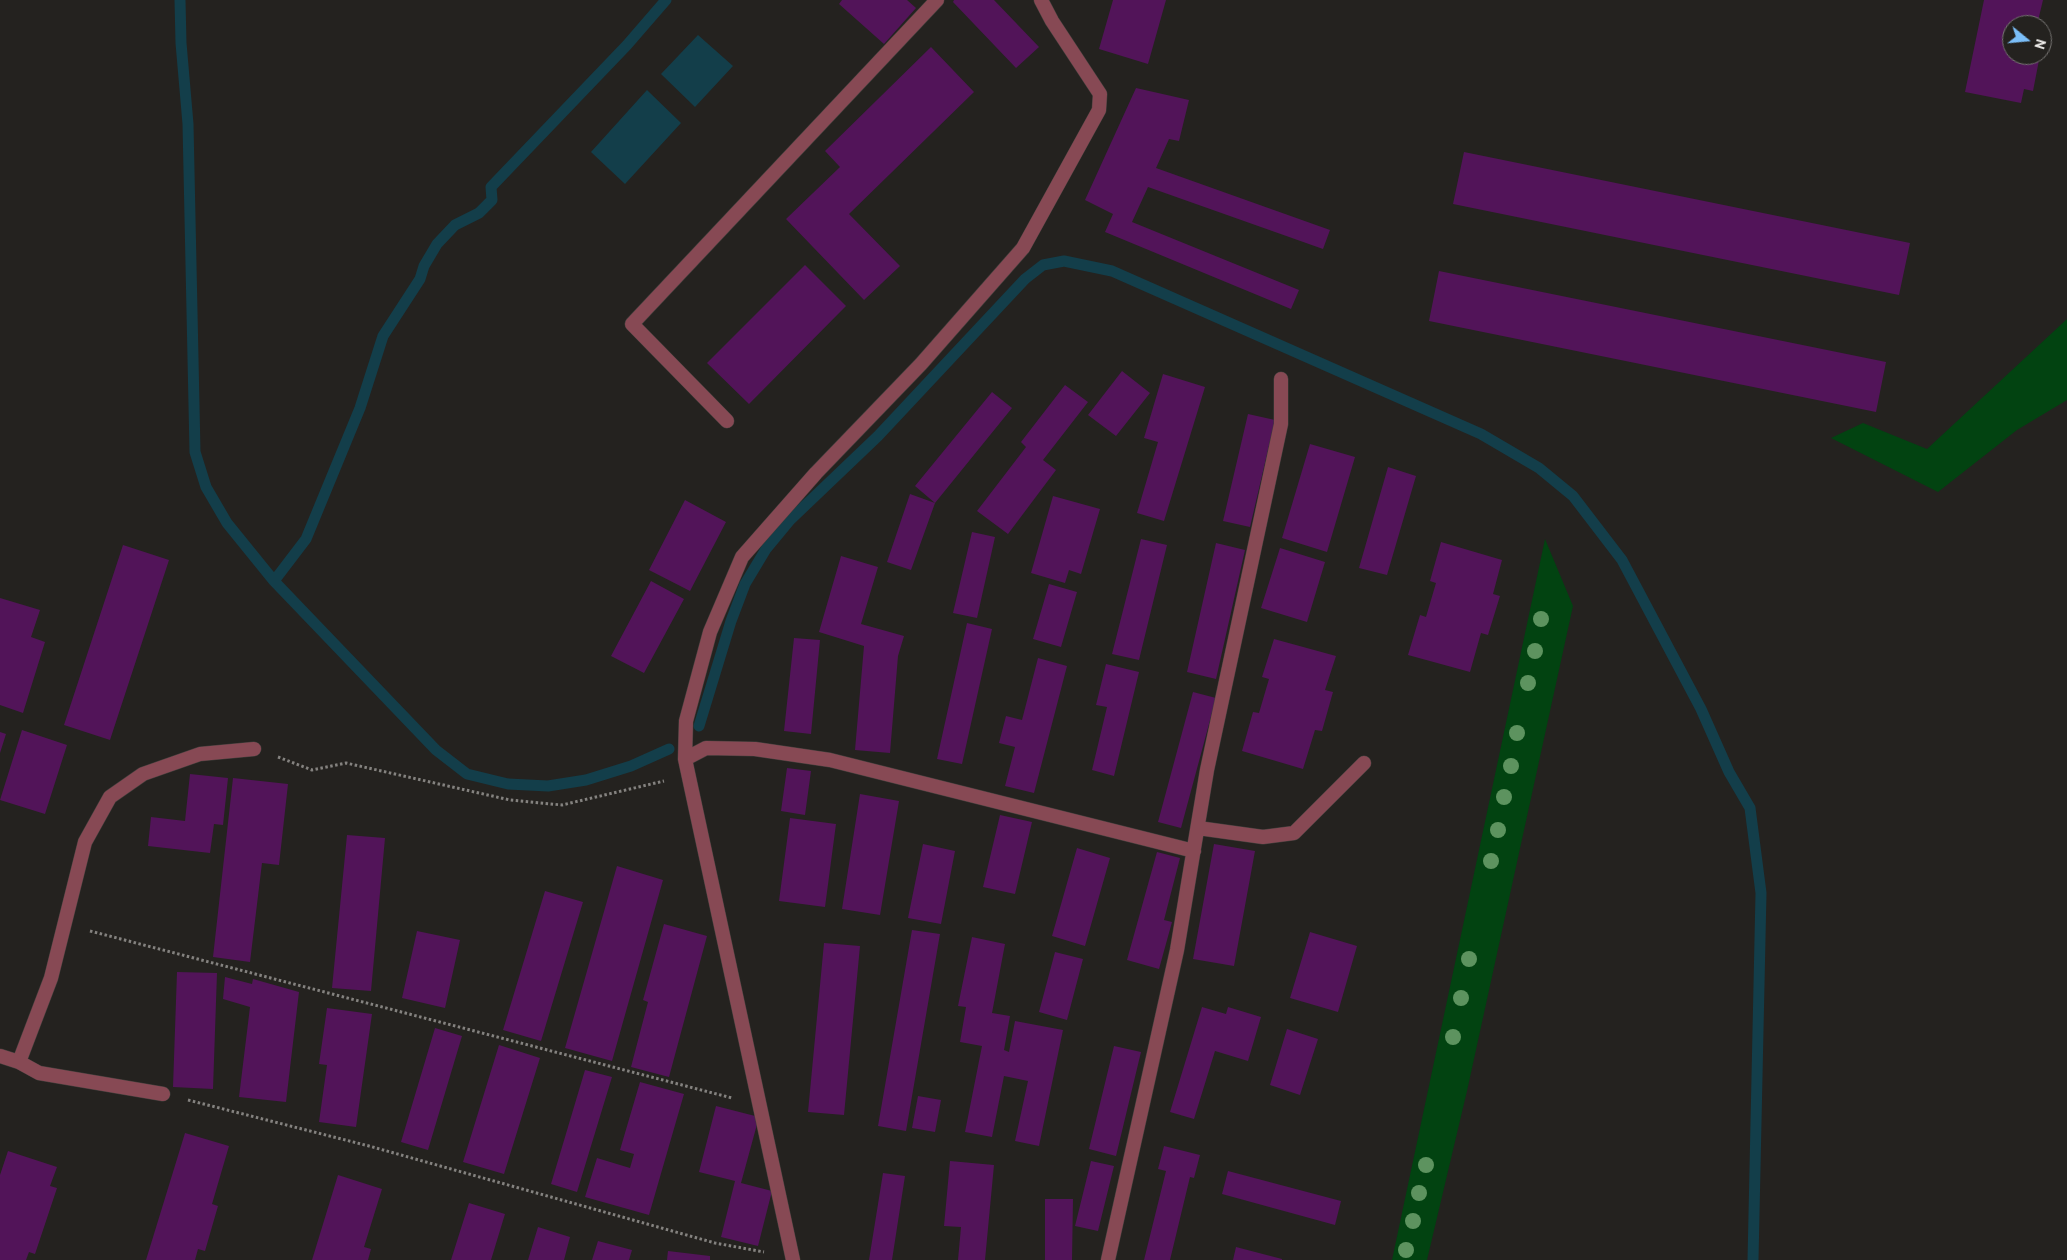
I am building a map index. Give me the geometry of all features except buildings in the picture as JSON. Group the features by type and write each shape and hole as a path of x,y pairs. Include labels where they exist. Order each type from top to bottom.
{"street":[{"path":"727,421 632,324 937,0"},
{"path":"792,1255 684,759 686,722 710,632 742,557 816,474 921,364 1024,248 1099,110 1100,94 1052,22 1041,0"},
{"path":"1108,1260 1177,950 1209,760 1281,424 1281,379"},
{"path":"684,759 706,748 755,748 830,760 1194,851"},
{"path":"20,1062 52,978 85,842 110,796 143,774 200,754 254,749"},
{"path":"1198,828 1263,836 1294,833 1364,762"},
{"path":"0,1056 20,1062 39,1073 163,1094"}],"path":[{"path":"254,749 312,770 346,763 510,800 562,806 668,780 684,759"},
{"path":"65,924 760,1105"},
{"path":"163,1094 369,1146 715,1243 759,1252 792,1255"}],"green space":[{"path":"2067,319 2067,400 2017,430 1938,492 1831,438 1863,423 1927,449"},
{"path":"1545,539 1573,606 1467,1091 1427,1260 1392,1260"}],"water":[{"path":"698,35 733,66 695,107 661,74"},
{"path":"647,90 681,123 625,184 591,152"}],"waterway":[{"path":"180,0 181,43 188,124 195,452 206,487 227,523 274,581 436,750 467,774 508,784 548,786 586,780 631,766 669,749"},
{"path":"274,581 306,539 360,408 383,336 420,279 424,266 437,244 455,225 479,213 492,200 491,187 627,45 666,0"},
{"path":"699,726 731,621 745,584 766,549 790,520 878,436 1025,279 1043,265 1064,261 1112,271 1481,434 1539,468 1573,496 1622,560 1701,709 1729,772 1750,808 1761,893 1753,1260"}]}
